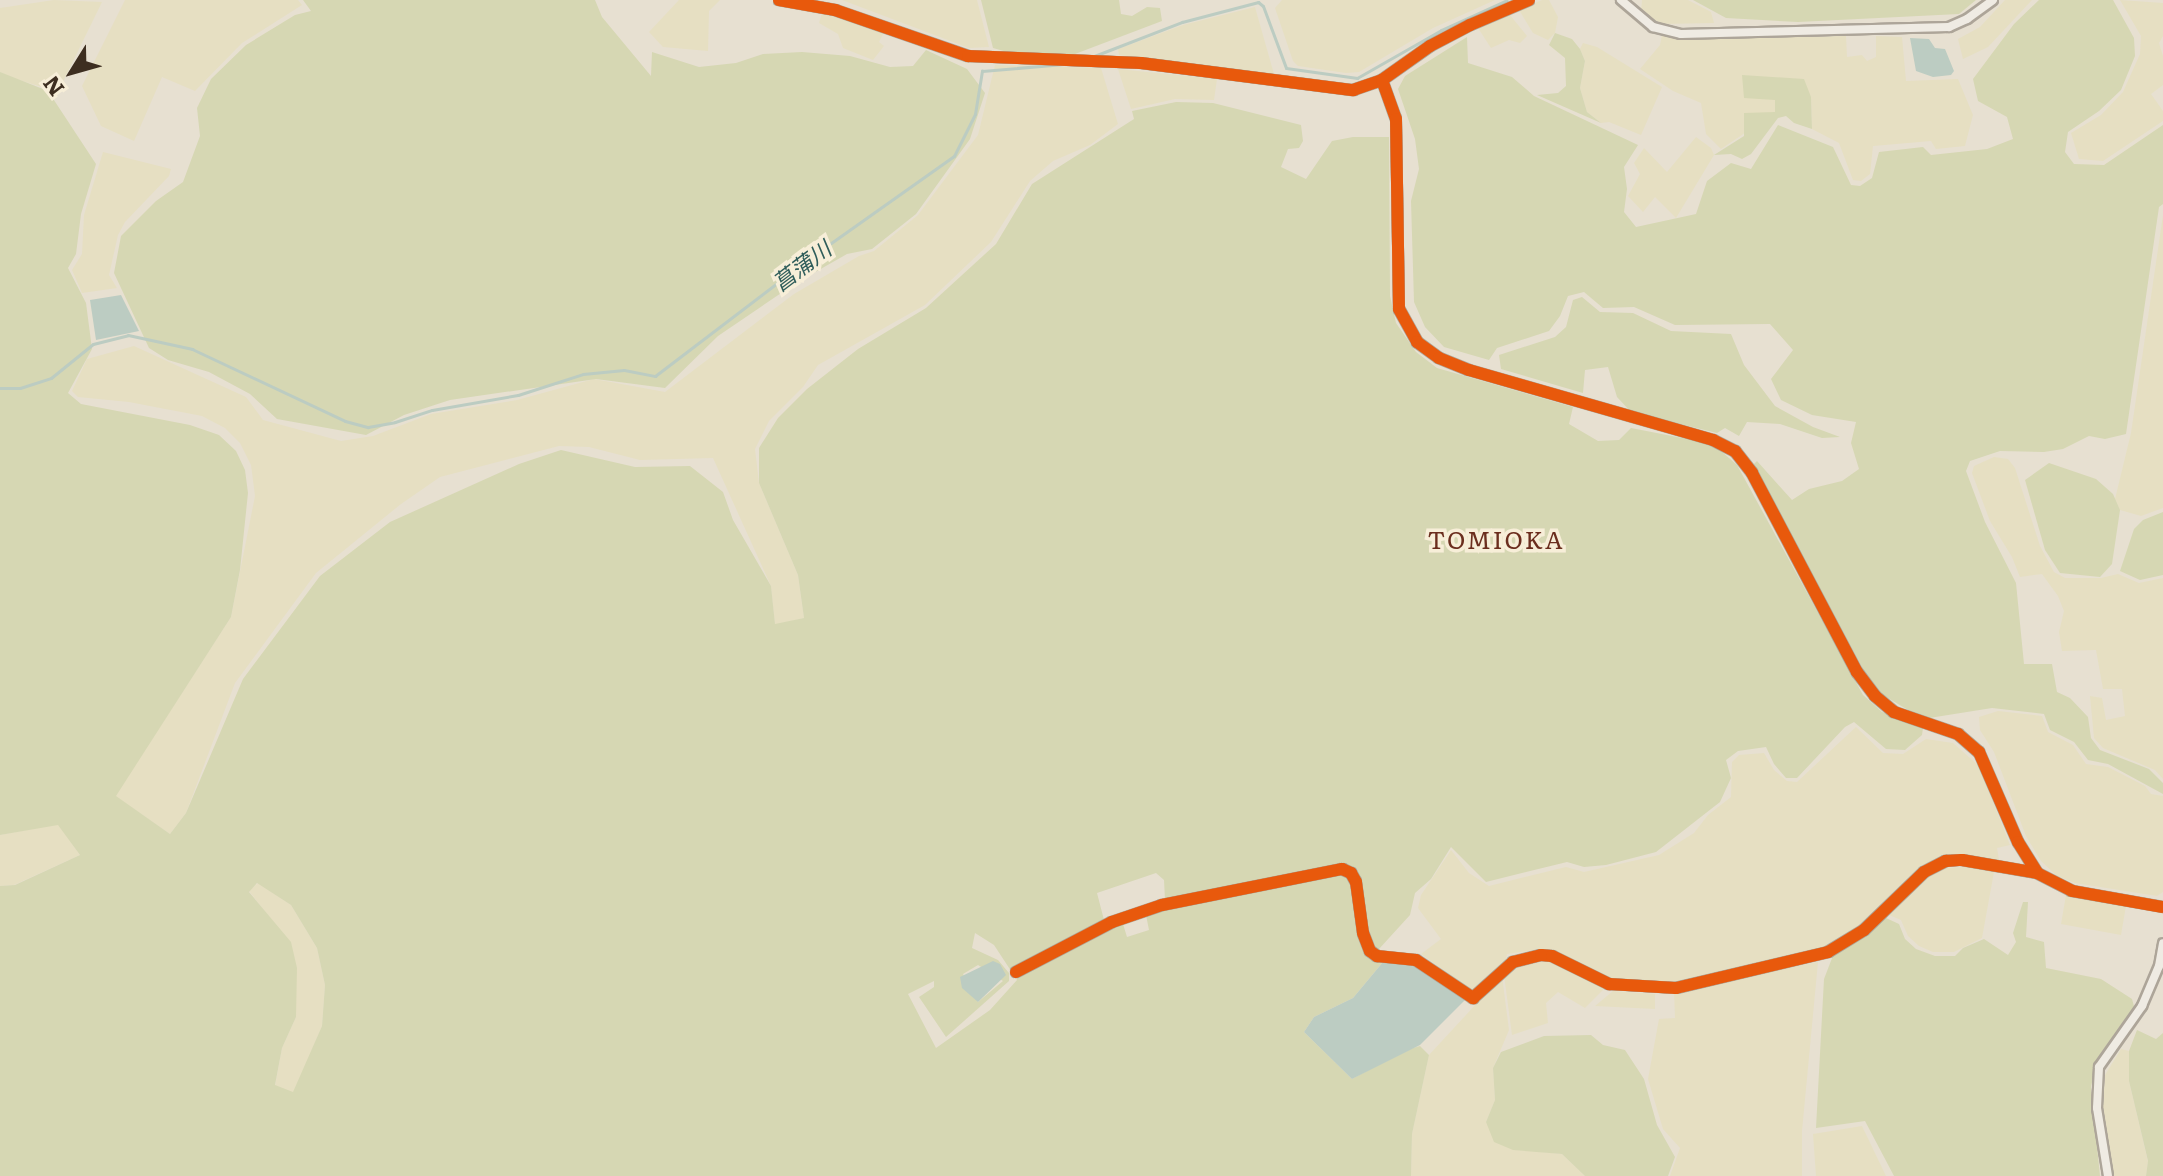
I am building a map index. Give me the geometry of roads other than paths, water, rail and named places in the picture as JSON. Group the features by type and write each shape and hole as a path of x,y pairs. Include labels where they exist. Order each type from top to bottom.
{"street":[{"path":"779,0 835,10 968,56 1141,63 1338,90 1353,90 1382,80 1443,39 1529,0"},
{"path":"1621,0 1653,27 1681,34 1949,27 1993,0"},
{"path":"1382,80 1396,119 1398,294 1410,335 1439,358 1469,370 1713,440 1735,451 1752,473 1857,672 1875,696 1894,712 1958,734 1979,752 2018,842 2037,873"},
{"path":"1016,972 1112,922 1162,905 1342,869 1351,873 1356,882 1363,933 1370,951 1377,956 1416,960 1473,998 1513,962 1541,955 1552,956 1609,984 1676,988 1828,952 1864,930 1924,872 1946,861 1962,860 2037,873 2072,891 2163,907"},
{"path":"2108,1176 2097,1108 2099,1067 2142,1006 2159,966 2163,943"}],"waterway":[{"name":"菖蒲川","path":"1089,58 1182,22 1258,2 1263,6 1286,68 1357,78 1441,30 1507,0"},
{"name":"菖蒲川","path":"0,388 20,388 51,378 93,344 128,335 192,349 345,421 368,427 432,410 518,395 583,374 624,370 655,376 807,260 954,156 975,114 982,71 1075,63"}],"district":[{"name":"TOMIOKA","path":"1496,539"}]}
